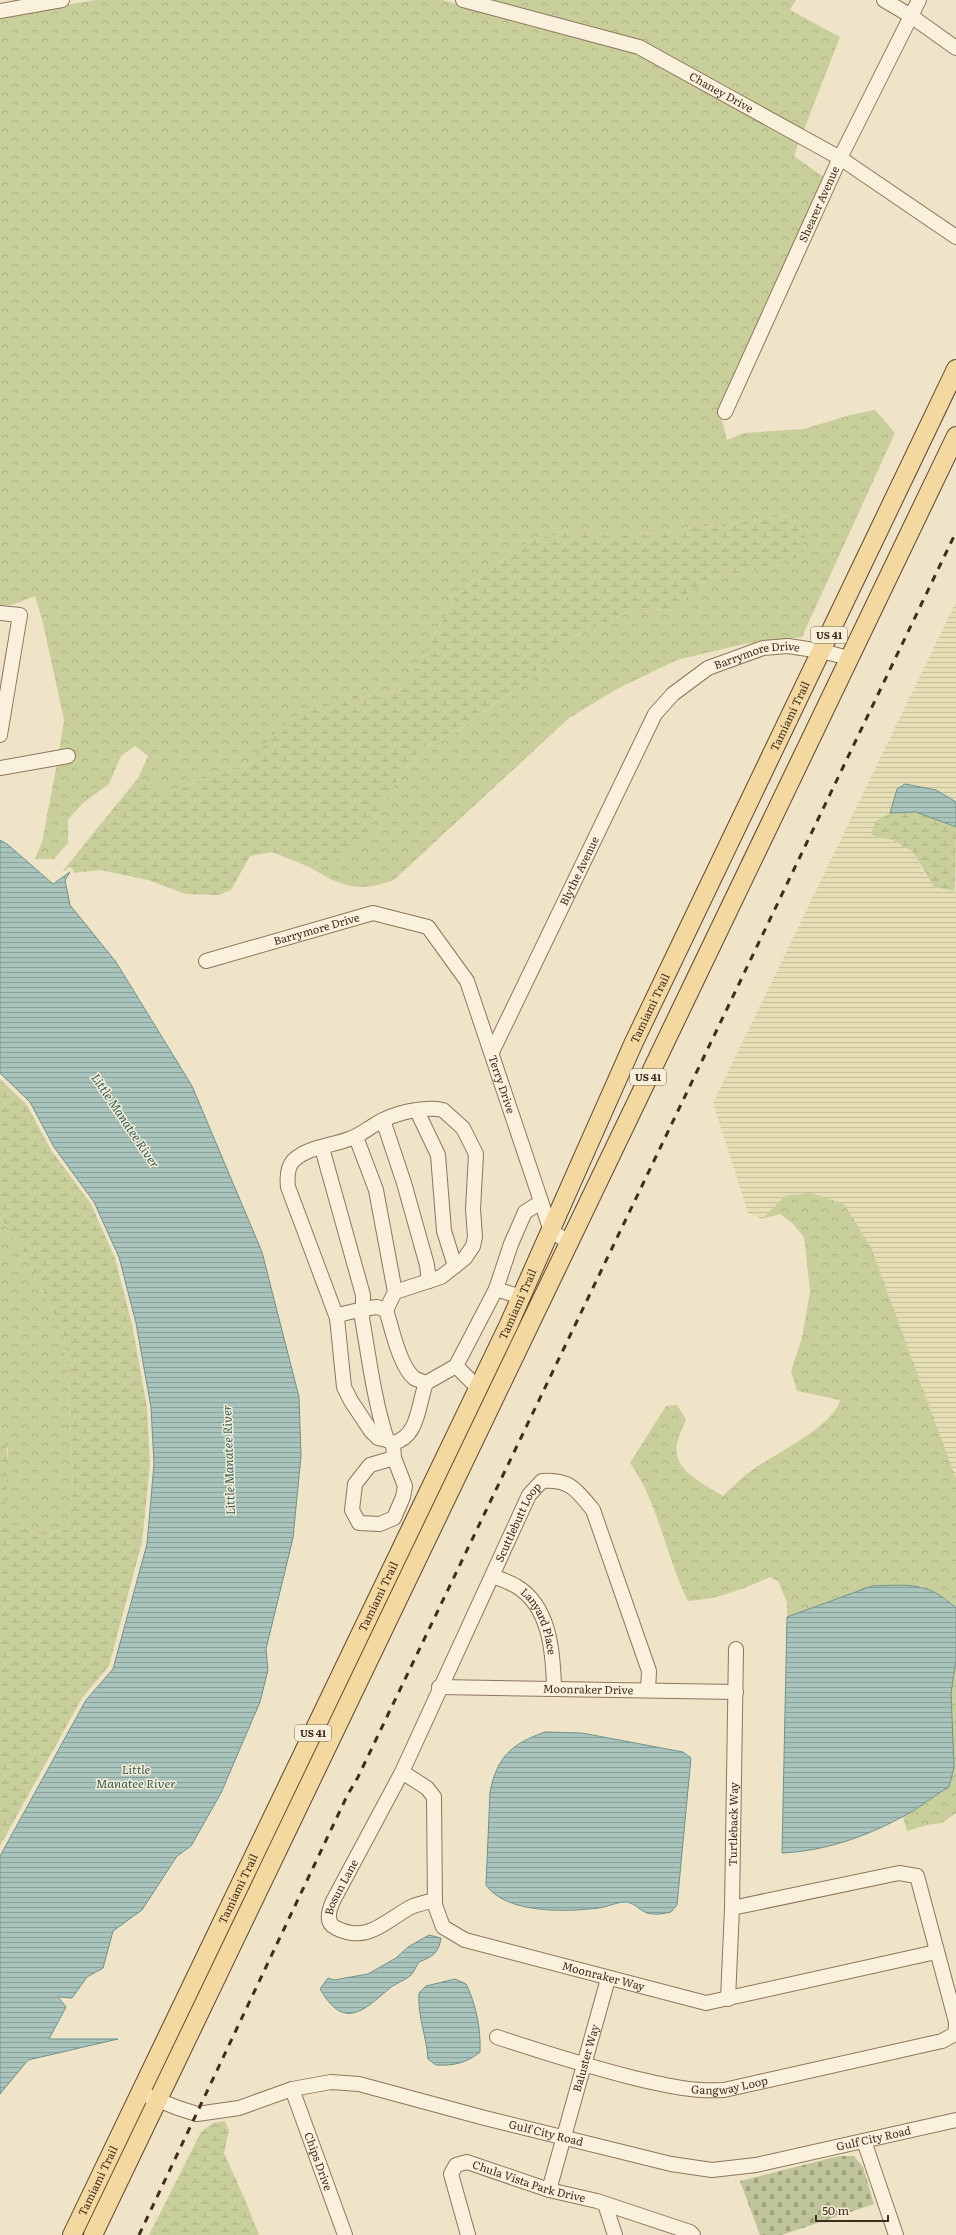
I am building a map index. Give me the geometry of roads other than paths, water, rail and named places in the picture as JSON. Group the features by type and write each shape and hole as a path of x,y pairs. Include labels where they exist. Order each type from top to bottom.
{"main road":[{"name":"Tamiami Trail","path":"72,2235 478,1388 551,1231 637,1035 956,369"},
{"name":"Tamiami Trail","path":"93,2235 956,436"}],"street":[{"path":"0,11 62,0"},
{"name":"Chaney Drive","path":"463,0 639,47 840,158 956,237"},
{"path":"884,0 911,16 956,48"},
{"name":"Shearer Avenue","path":"725,412 840,158 919,0"},
{"path":"0,613 20,615 0,735"},
{"name":"Barrymore Drive","path":"673,694 708,668 763,648 788,646 821,651 849,658"},
{"name":"Blythe Avenue","path":"492,1052 655,714 673,694"},
{"path":"0,768 68,756"},
{"name":"Barrymore Drive","path":"206,960 372,913 428,927"},
{"name":"Terry Drive","path":"428,927 467,981 551,1231"},
{"path":"395,1292 441,1277 469,1253 475,1237 473,1202 476,1154 463,1128 443,1110 435,1108 417,1111 383,1120 356,1137 308,1151 297,1158 292,1163 286,1178 288,1187 338,1318 344,1387 350,1401 371,1431 378,1438 390,1441 401,1441 408,1436 418,1411 426,1383 456,1366 496,1289 511,1244 526,1212 542,1202"},
{"path":"417,1111 438,1155 444,1231 455,1266"},
{"path":"383,1120 404,1183 427,1265 429,1281"},
{"path":"356,1137 376,1190 395,1292 386,1310 406,1367 414,1378 426,1383"},
{"path":"322,1148 363,1295 362,1318 380,1419 390,1441 394,1458 405,1486 403,1498 394,1518 380,1524 359,1523 352,1510 355,1484 370,1465 394,1458"},
{"path":"551,1231 569,1242"},
{"path":"496,1289 521,1297"},
{"path":"338,1318 342,1314 363,1309 377,1307 386,1310"},
{"path":"456,1366 478,1388"},
{"name":"Scuttlebutt Loop","path":"402,1772 439,1687 493,1576 529,1494 542,1481 557,1480 570,1486 581,1495 593,1510 649,1671 648,1690"},
{"name":"Lanyard Place","path":"493,1576 516,1585 529,1596 542,1613 553,1656 554,1687"},
{"name":"Turtleback Way","path":"728,2000 732,1908 736,1649"},
{"name":"Moonraker Drive","path":"439,1687 554,1687 736,1692"},
{"path":"317,1723 334,1731"},
{"name":"Bosun Lane","path":"402,1772 328,1911 329,1921 334,1927 350,1933 366,1932 389,1922 412,1907 435,1900"},
{"name":"Moonraker Way","path":"402,1772 426,1788 434,1797 435,1905 444,1927 465,1940 608,1979 706,2003 728,2000 936,1952"},
{"path":"732,1908 899,1873 917,1876 936,1952 956,2022"},
{"name":"Baluster Way","path":"549,2190 608,1979"},
{"name":"Gangway Loop","path":"497,2037 584,2066 674,2087 706,2091 724,2090 942,2041 955,2034 956,2025"},
{"name":"Gulf City Road","path":"140,2092 197,2114 239,2108 292,2089 331,2082 359,2084 481,2117 670,2164 712,2170 756,2165 956,2120"},
{"name":"Chips Drive","path":"292,2089 344,2235"},
{"path":"864,2141 896,2235"},
{"name":"Chula Vista Park Drive","path":"468,2235 451,2174 456,2165 467,2162 549,2190 605,2204 690,2232 693,2235"},
{"path":"605,2204 615,2235"}],"water":[{"path":"905,784 936,790 956,802 956,827 916,812 890,813 897,789"},
{"name":"Little Manatee River","path":"0,840 7,844 53,884 70,872 65,880 70,905 116,962 192,1086 262,1252 299,1397 301,1456 293,1538 266,1649 268,1670 260,1702 221,1793 191,1846 177,1856 142,1910 113,1931 103,1968 87,1977 72,1998 58,1997 66,2007 49,2039 118,2039 28,2060 0,2094 0,1856 86,1700 113,1669 147,1544 154,1464 151,1407 136,1323 119,1257 94,1202 54,1147 30,1102 0,1073"},
{"path":"872,1586 917,1586 936,1593 956,1608 956,1660 951,1693 954,1767 949,1787 908,1814 859,1837 829,1846 798,1852 782,1853 787,1617"},
{"path":"545,1732 582,1733 683,1752 691,1758 677,1905 671,1912 659,1914 647,1913 628,1902 585,1909 538,1909 507,1901 495,1894 486,1885 490,1792 493,1780 507,1753 523,1742"},
{"path":"429,1935 441,1938 437,1951 428,1958 419,1962 409,1977 392,1986 362,2010 354,2013 345,2013 337,2010 320,1989 328,1978 334,1980 368,1974 396,1958 408,1947"},
{"path":"455,1979 466,1984 473,2000 479,2026 480,2052 470,2059 460,2063 436,2065 428,2059 419,2010 419,1993 426,1986"}],"railway":[{"path":"139,2235 347,1796 358,1777 956,532"}]}
